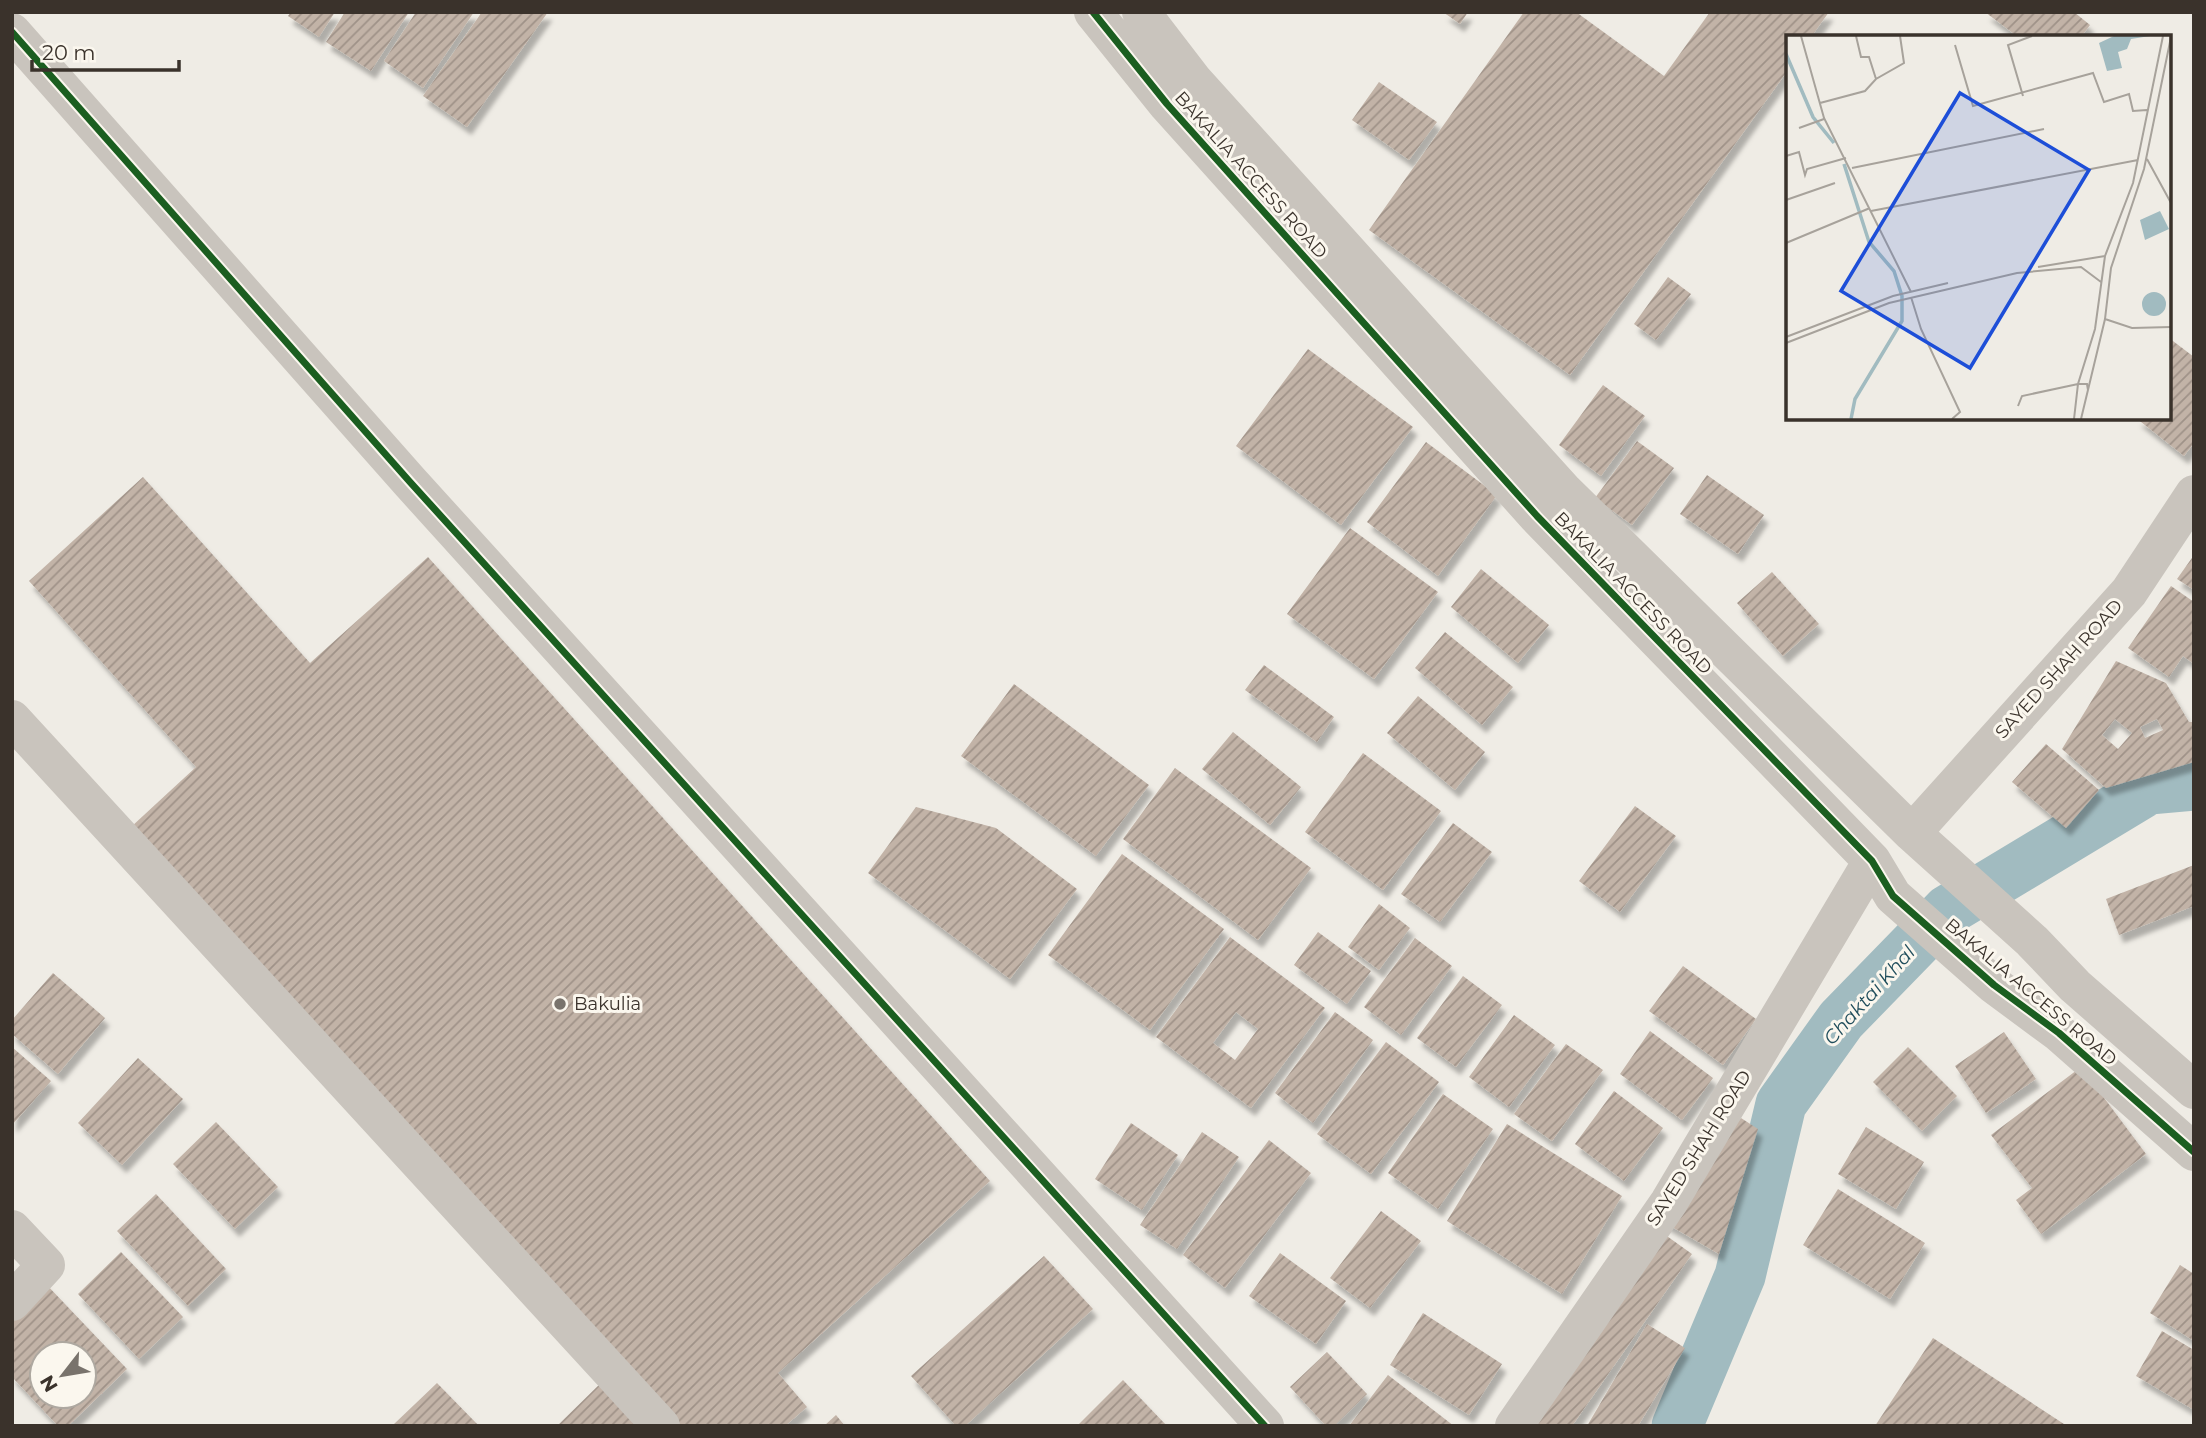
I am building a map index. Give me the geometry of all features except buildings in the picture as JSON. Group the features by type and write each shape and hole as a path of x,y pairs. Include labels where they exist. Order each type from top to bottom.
{"street":[{"name":"BAKALIA ACCESS ROAD","path":"1093,12 1167,104 1537,516 1872,861 1893,896 1994,985 2059,1033 2194,1152"},
{"name":"BAKALIA ACCESS ROAD","path":"1141,12 1194,81 1563,490 1924,844 2032,941 2075,986 2194,1090"},
{"path":"12,32 419,492 1265,1426"},
{"name":"SAYED SHAH ROAD","path":"1924,844 2129,592 2194,494"},
{"path":"12,719 661,1426"},
{"name":"SAYED SHAH ROAD","path":"1514,1426 1669,1202 1872,861"},
{"path":"12,1229 46,1265 12,1302"}],"waterway":[{"name":"Chaktai Khal","path":"1677,1426 1740,1276 1781,1104 1841,1020 1948,910 2149,789 2194,785"}],"cycle path":[{"path":"1093,12 1167,104 1537,516 1872,861 1893,896 1994,985 2059,1033 2194,1152"},
{"path":"12,32 410,482 1265,1426"}],"place":[{"name":"Bakulia","path":"560,1004"}]}
